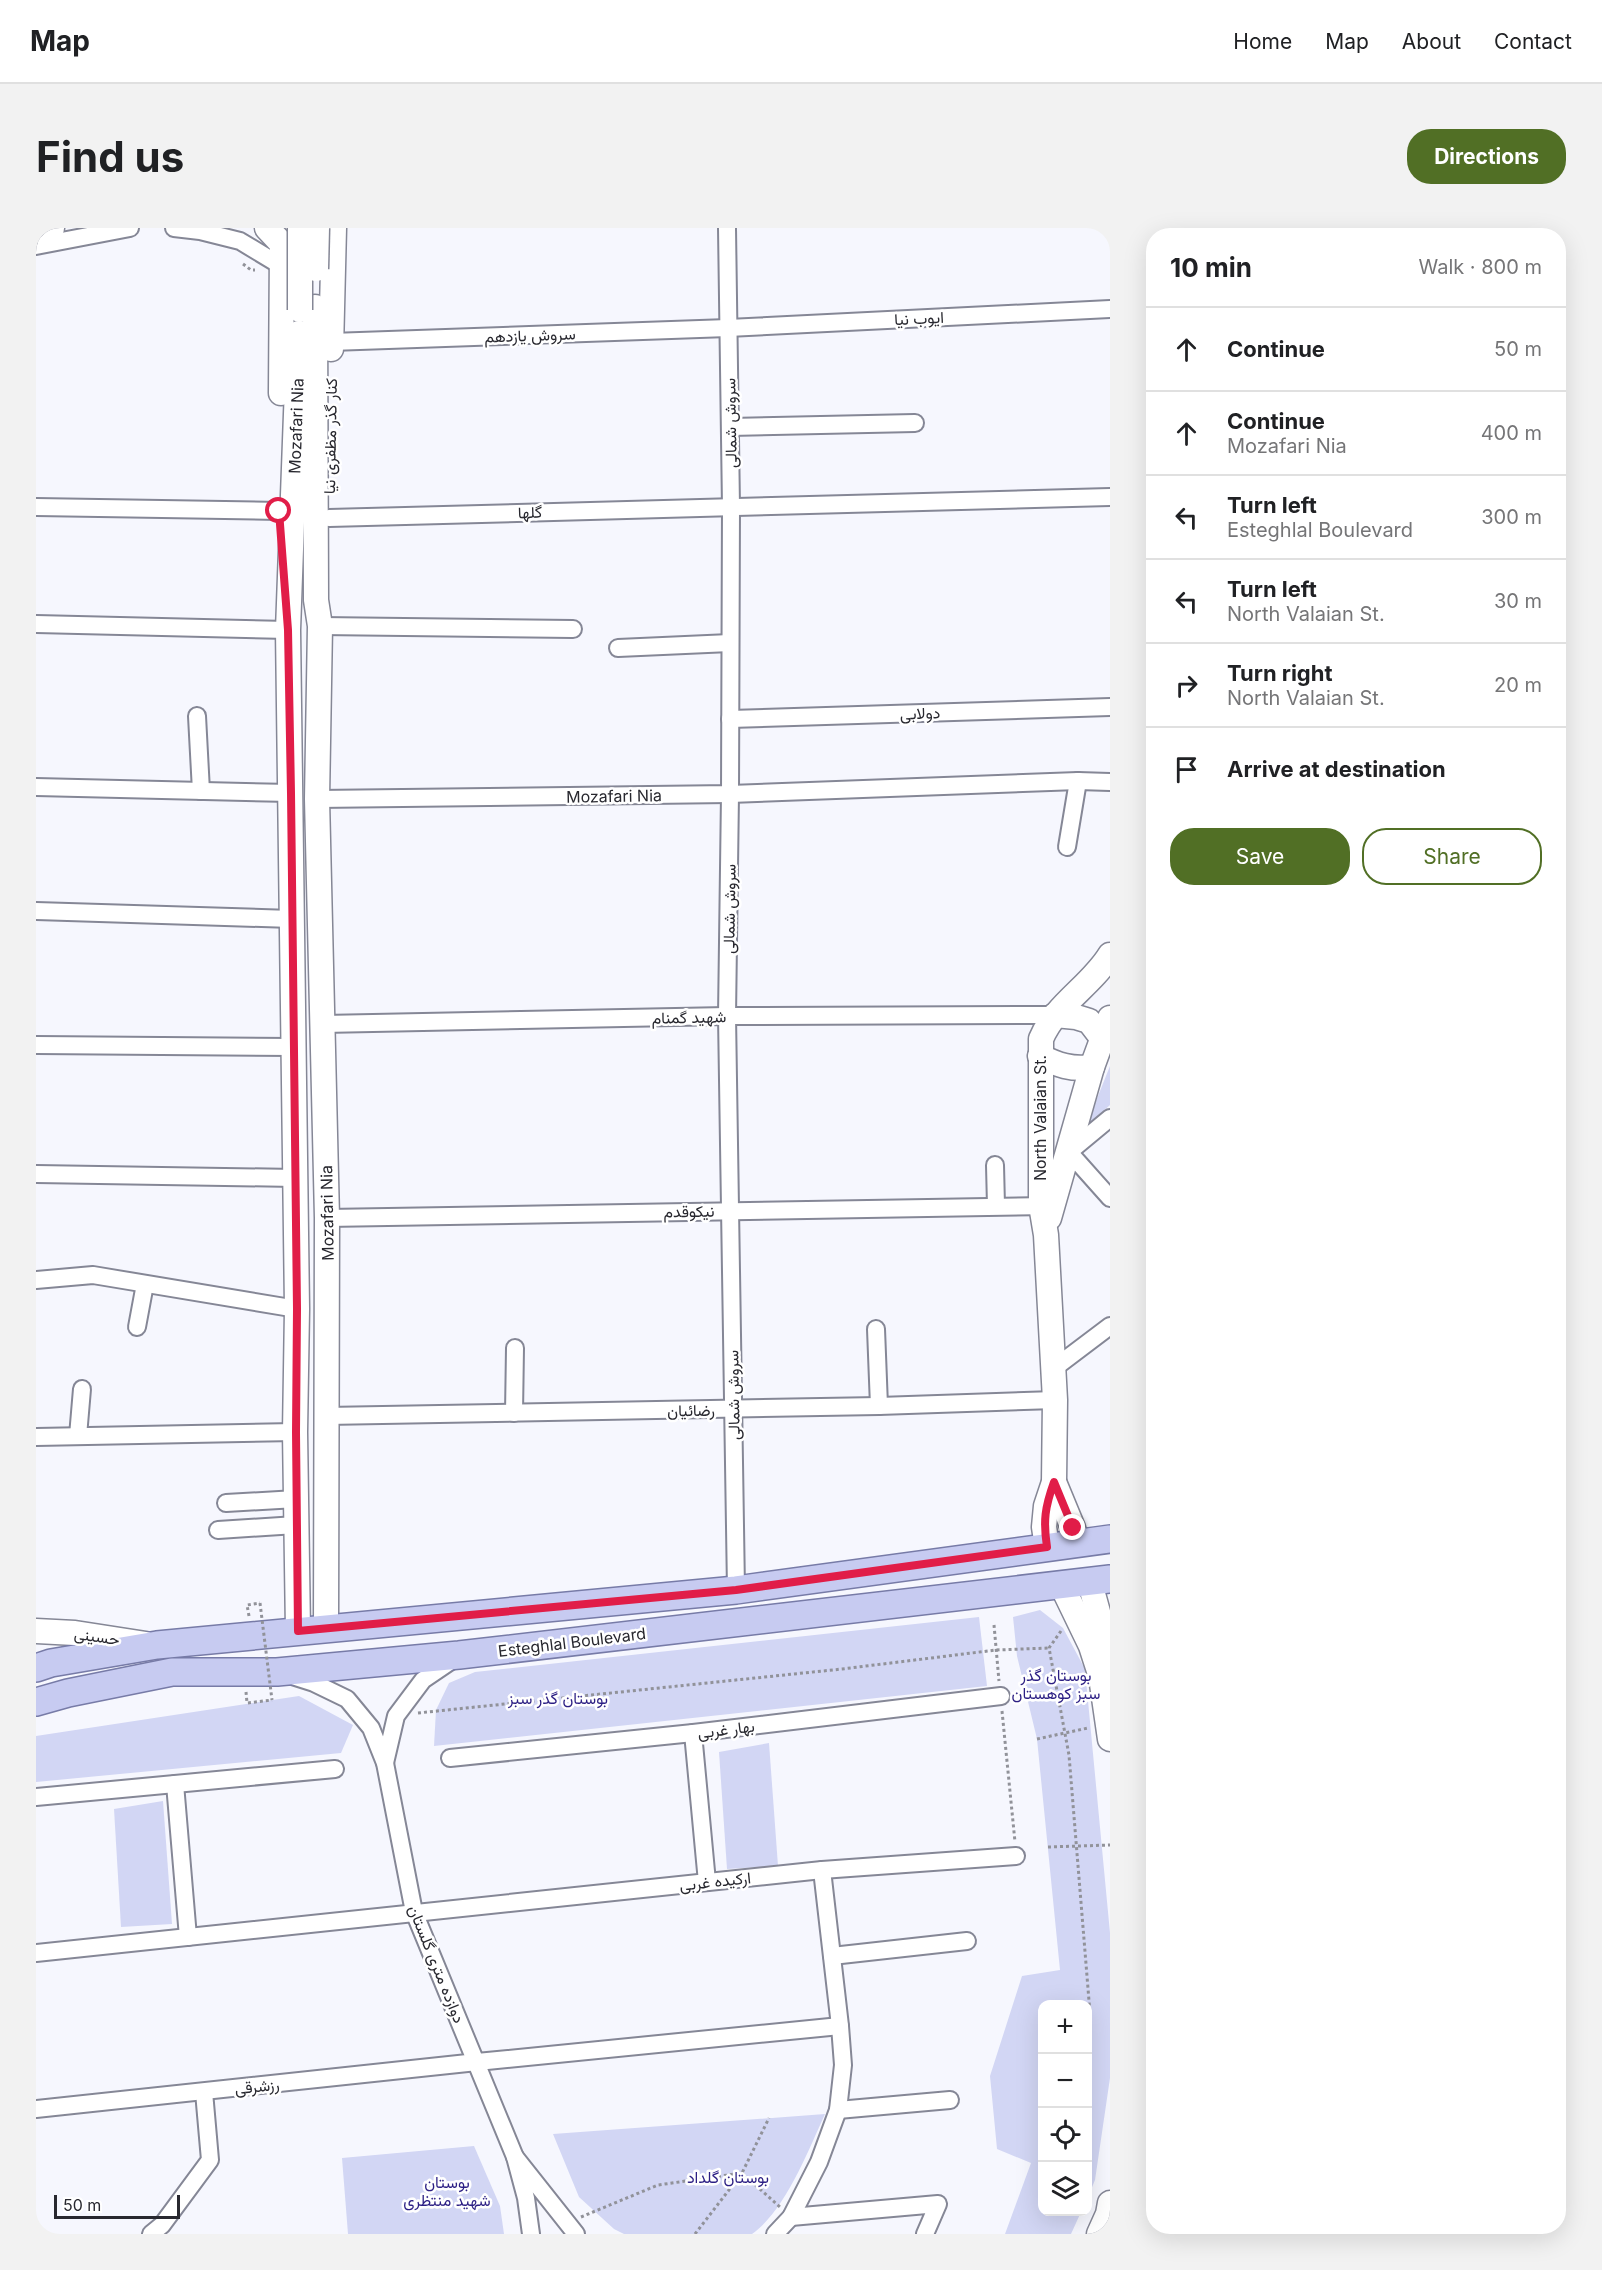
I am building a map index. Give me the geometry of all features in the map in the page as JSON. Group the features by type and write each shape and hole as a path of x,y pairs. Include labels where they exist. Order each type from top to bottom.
{"main road":[{"path":"36,231 52,228"},
{"name":"Mozafari Nia","path":"298,1631 297,1309 288,630 308,308 317,228"},
{"path":"288,630 279,511 283,242 297,238 324,241 333,237"},
{"name":"کنار گذر مظفری نیا","path":"320,626 329,518 333,237"},
{"name":"Mozafari Nia","path":"283,242 308,308 316,600 320,626 317,799 327,1218 326,1628"},
{"name":"North Valaian St.","path":"1047,1547 1044,1527 1046,1506 1054,1482 1055,1400 1046,1235 1041,1039 1055,1016 1101,969 1110,955"},
{"path":"1055,1016 1076,1017 1106,1028"},
{"name":"North Valaian St.","path":"1046,1206 1069,1152 1092,1067 1106,1028"},
{"path":"1040,1056 1058,1065 1077,1069 1092,1067"},
{"name":"North Valaian St.","path":"1054,1482 1077,1543"},
{"name":"Esteghlal Boulevard","path":"36,1668 51,1663 157,1645 736,1590 1110,1539"},
{"path":"1077,1543 1100,1581 1110,1656"},
{"path":"1047,1547 1062,1586 1091,1646 1101,1677 1109,1732"},
{"path":"297,1584 304,1592 313,1594 326,1572"},
{"name":"Esteghlal Boulevard","path":"36,1702 68,1693 172,1672 277,1672 459,1655 1100,1581"},
{"name":"حسینی","path":"36,1631 75,1633 157,1645"},
{"path":"1099,2234 1110,2203"}],"street":[{"path":"36,246 130,228"},
{"path":"174,228 200,231 240,241 283,242"},
{"name":"سروش شمالی","path":"727,228 731,507 727,1016 736,1590"},
{"name":"ایوب نیا","path":"728,328 1110,309"},
{"name":"سروش یازدهم","path":"331,342 728,328"},
{"path":"730,427 915,423"},
{"name":"گلها","path":"329,518 1110,497"},
{"path":"36,507 279,511"},
{"path":"36,624 288,630"},
{"path":"320,626 573,629"},
{"path":"618,648 730,643"},
{"name":"دولابی","path":"730,719 1110,707"},
{"path":"197,716 201,791"},
{"path":"1067,847 1078,781"},
{"name":"Mozafari Nia","path":"317,799 730,794 1078,781 1110,782"},
{"path":"36,787 291,793"},
{"path":"36,911 292,919"},
{"name":"شهید گمنام","path":"323,1024 727,1016 1055,1016"},
{"path":"36,1045 294,1047"},
{"path":"1110,1118 1069,1152 1110,1197"},
{"path":"995,1166 996,1206"},
{"path":"36,1174 295,1178"},
{"name":"نیکوقدم","path":"327,1218 1046,1206"},
{"path":"36,1280 93,1275 297,1309"},
{"path":"137,1327 145,1284"},
{"path":"1053,1370 1110,1326"},
{"path":"876,1329 879,1406"},
{"path":"514,1413 515,1348"},
{"path":"78,1436 82,1389"},
{"name":"رضائیان","path":"326,1416 879,1406 1055,1400"},
{"path":"36,1437 296,1432"},
{"path":"226,1503 296,1499"},
{"path":"218,1530 296,1525"},
{"path":"385,1763 396,1716 423,1680 459,1655"},
{"path":"277,1672 314,1683 347,1698 371,1728 385,1763"},
{"name":"بهار غربی","path":"450,1758 693,1733 1000,1696"},
{"path":"693,1733 707,1882"},
{"name":"دوازده متری گلستان","path":"385,1763 414,1912 515,2157"},
{"path":"36,1797 335,1769"},
{"path":"175,1784 188,1937"},
{"name":"ارکیده غربی","path":"36,1953 822,1870 1016,1856"},
{"path":"775,2234 791,2217 819,2162 838,2110 843,2065 822,1870"},
{"path":"832,1956 967,1941"},
{"name":"رزشرقی","path":"36,2109 840,2026"},
{"path":"151,2234 162,2225 210,2160 204,2092"},
{"path":"838,2110 950,2100"},
{"path":"515,2157 572,2228"},
{"path":"515,2157 526,2198 531,2234"},
{"path":"791,2217 938,2204 924,2234"}],"path":[{"path":"239,261 251,270"},
{"path":"247,1702 272,1700 260,1603 247,1605 248,1616 257,1614"},
{"path":"1075,1613 1049,1648 1069,1755 1089,2000"},
{"path":"994,1625 1016,1856"},
{"path":"396,1716 843,1669 996,1650 1049,1648"},
{"path":"1037,1739 1065,1733 1109,1732"},
{"path":"1048,1847 1110,1845"},
{"path":"695,2234 742,2173 770,2118"},
{"path":"742,2173 791,2217"},
{"path":"572,2228 658,2185 742,2173"}],"green space":[{"path":"1110,1066 1110,1105 1086,1126"},
{"name":"بوستان گذر سبز کوهستان","path":"1040,1610 1063,1628 1085,1669 1110,1933 1110,2078 1092,2187 1092,2000 1038,2000 1038,2216 1079,2216 1071,2234 1005,2234 1031,2163 997,2149 990,2076 1022,1976 1060,1970 1037,1739 1017,1656 1013,1617"},
{"name":"بوستان گذر سبز","path":"979,1617 987,1686 434,1746 436,1710 449,1683 475,1672"},
{"path":"299,1696 353,1725 341,1753 36,1782 36,1736"},
{"path":"769,1743 778,1866 727,1869 719,1752"},
{"path":"163,1801 172,1924 121,1927 114,1809"},
{"name":"بوستان گلداد","path":"825,2114 785,2196 764,2224 752,2234 624,2234 614,2229 579,2197 553,2134"},
{"name":"بوستان شهید منتظری","path":"474,2146 500,2206 504,2234 348,2234 342,2158"}],"route":[{"path":"279,511 288,630 291,793 298,1631 736,1590 1047,1547 1044,1527 1046,1506 1054,1482 1073,1528"}]}
